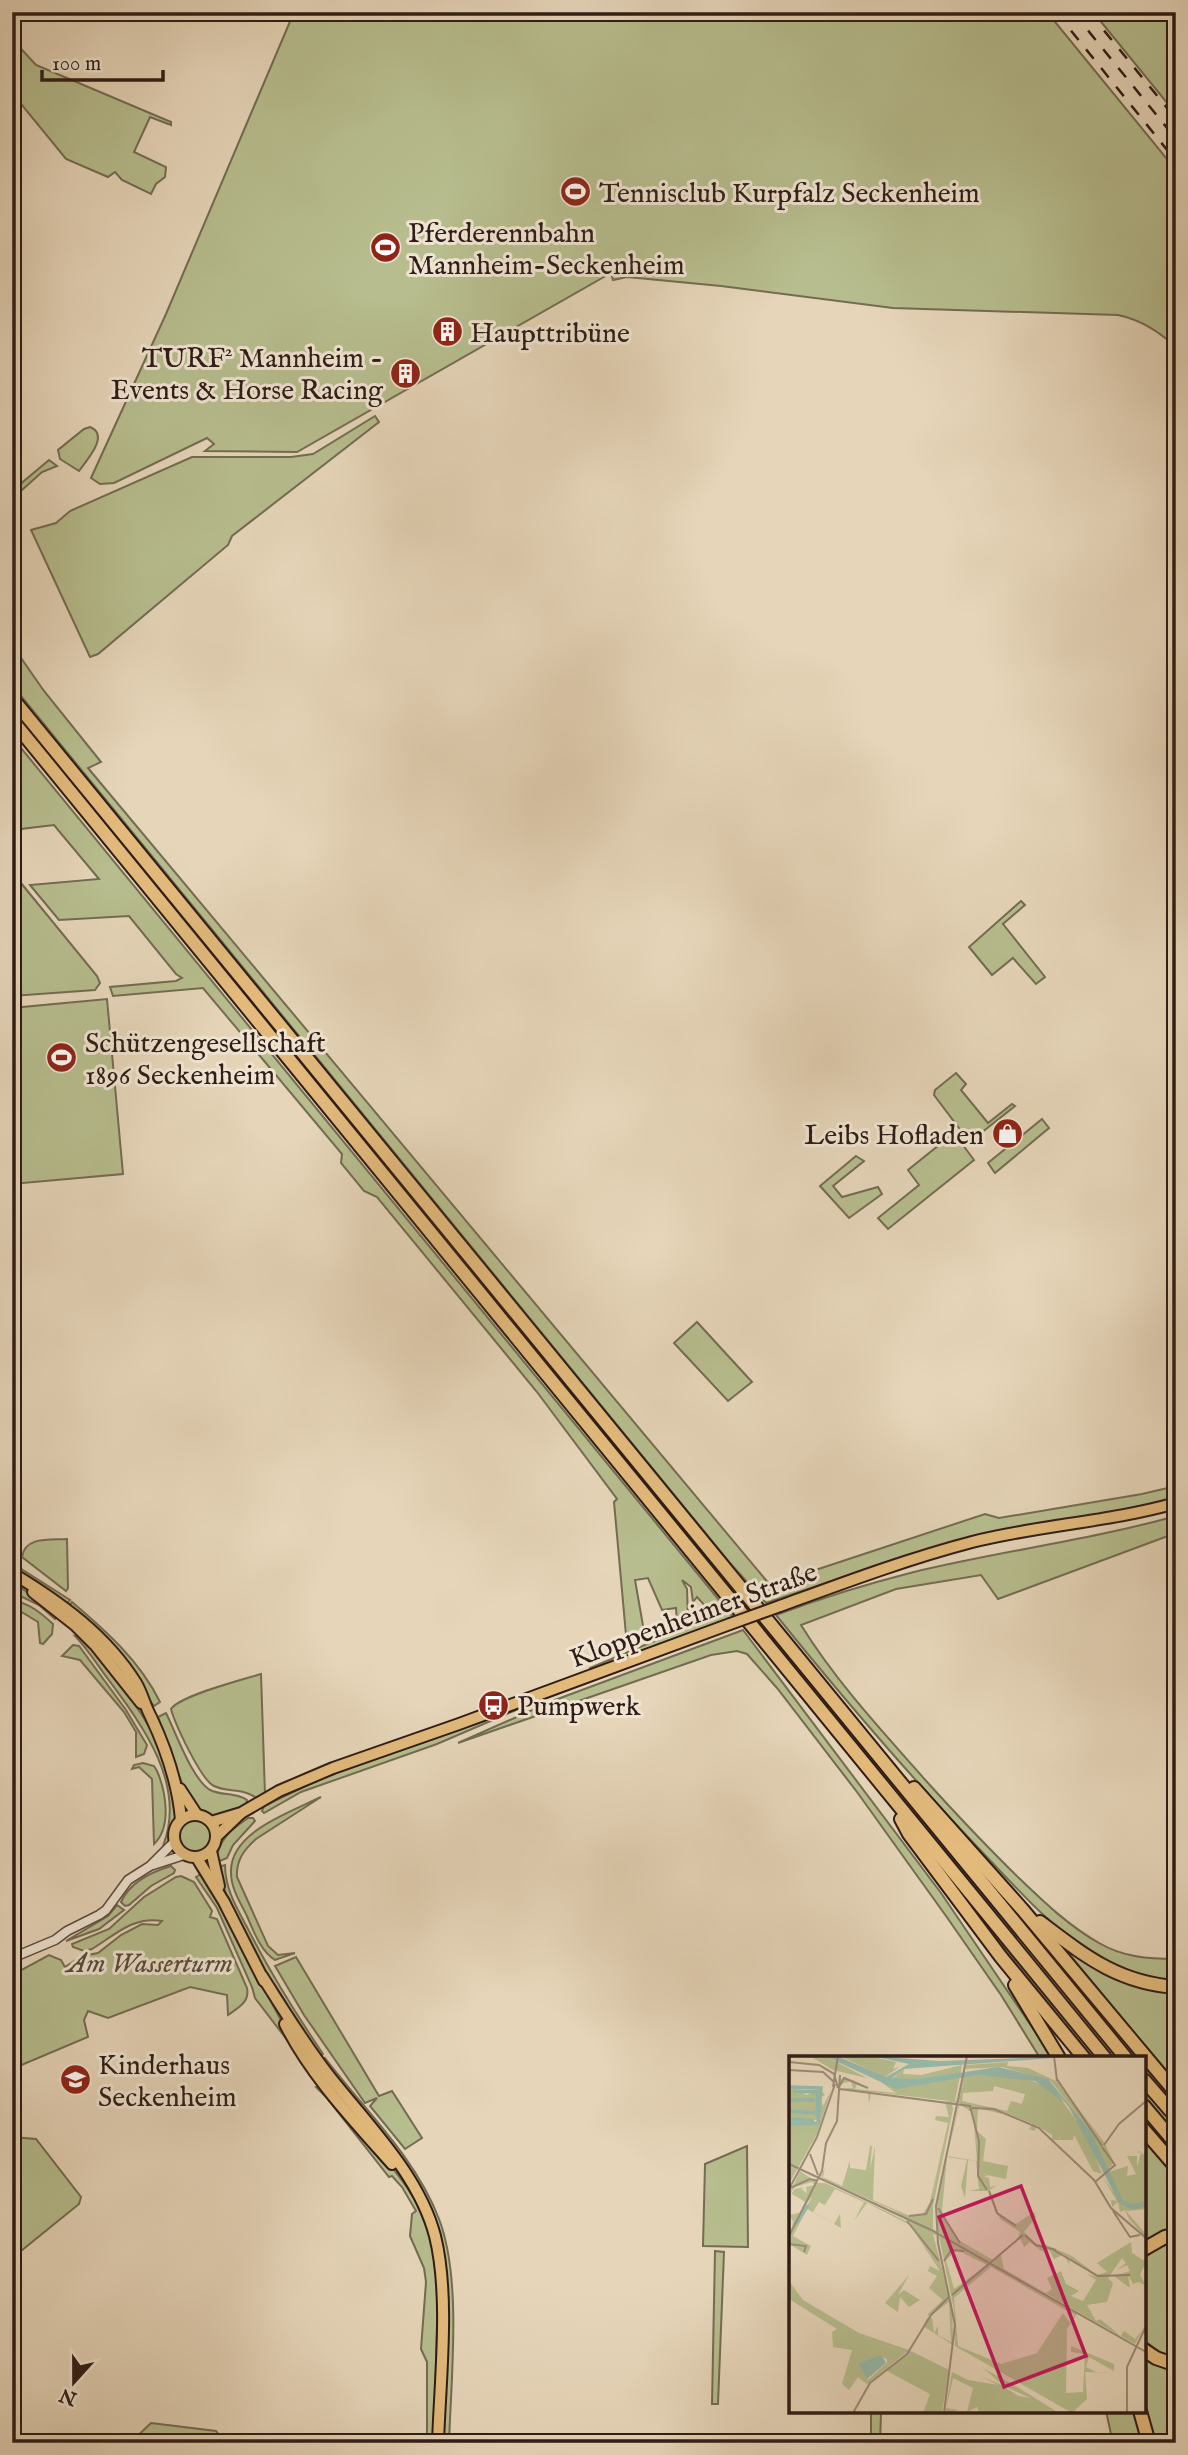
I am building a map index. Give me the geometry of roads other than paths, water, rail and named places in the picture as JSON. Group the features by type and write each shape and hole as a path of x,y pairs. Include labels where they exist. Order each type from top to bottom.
{"highway":[{"path":"12,698 1124,2056"},
{"path":"12,720 1103,2056"},
{"path":"880,1759 910,1784 1022,1909 1145,2056"},
{"path":"888,1793 909,1834 1000,1957 1082,2056"},
{"path":"1022,1909 1105,1969 1136,1981 1176,1987"},
{"path":"1000,1957 1058,2056"},
{"path":"1146,2057 1176,2093"},
{"path":"1146,2082 1176,2118"},
{"path":"1146,2108 1176,2144"},
{"path":"1146,2132 1176,2167"},
{"path":"1146,2248 1164,2237 1176,2234"},
{"path":"1146,2351 1176,2365"},
{"path":"1141,2413 1149,2443"}],"main road":[{"name":"Kloppenheimer Straße","path":"211,1822 241,1813 302,1780 900,1564 972,1542 1176,1503"},
{"path":"12,1573 66,1608 104,1642 137,1684 177,1783 197,1815 211,1822 217,1836 211,1851 224,1902"},
{"path":"177,1783 181,1820"},
{"name":"Kloppenheimer Straße","path":"217,1836 241,1813"},
{"path":"197,1815 181,1820 174,1830 174,1842 184,1855 197,1858 211,1851"},
{"path":"197,1858 224,1902 293,2039 319,2077 409,2181 427,2214 441,2269 438,2443"}],"street":[{"path":"12,1958 55,1940 99,1915 128,1880 150,1866 174,1842"},
{"path":"150,1866 184,1855"}],"railway":[{"path":"1056,12 1176,161"},
{"path":"1073,12 1176,139"},
{"path":"1089,12 1176,119"}],"place":[{"name":"Tennisclub Kurpfalz Seckenheim","path":"576,192"},
{"name":"Pferderennbahn Mannheim-Seckenheim","path":"385,248"},
{"name":"Haupttribüne","path":"447,332"},
{"name":"TURF² Mannheim - Events & Horse Racing","path":"406,373"},
{"name":"Schützengesellschaft 1896 Seckenheim","path":"62,1058"},
{"name":"Leibs Hofladen","path":"1007,1134"},
{"name":"Pumpwerk","path":"494,1705"},
{"name":"Kinderhaus Seckenheim","path":"75,2080"}],"park label":[{"name":"Am Wasserturm","path":"150,1962"}]}
